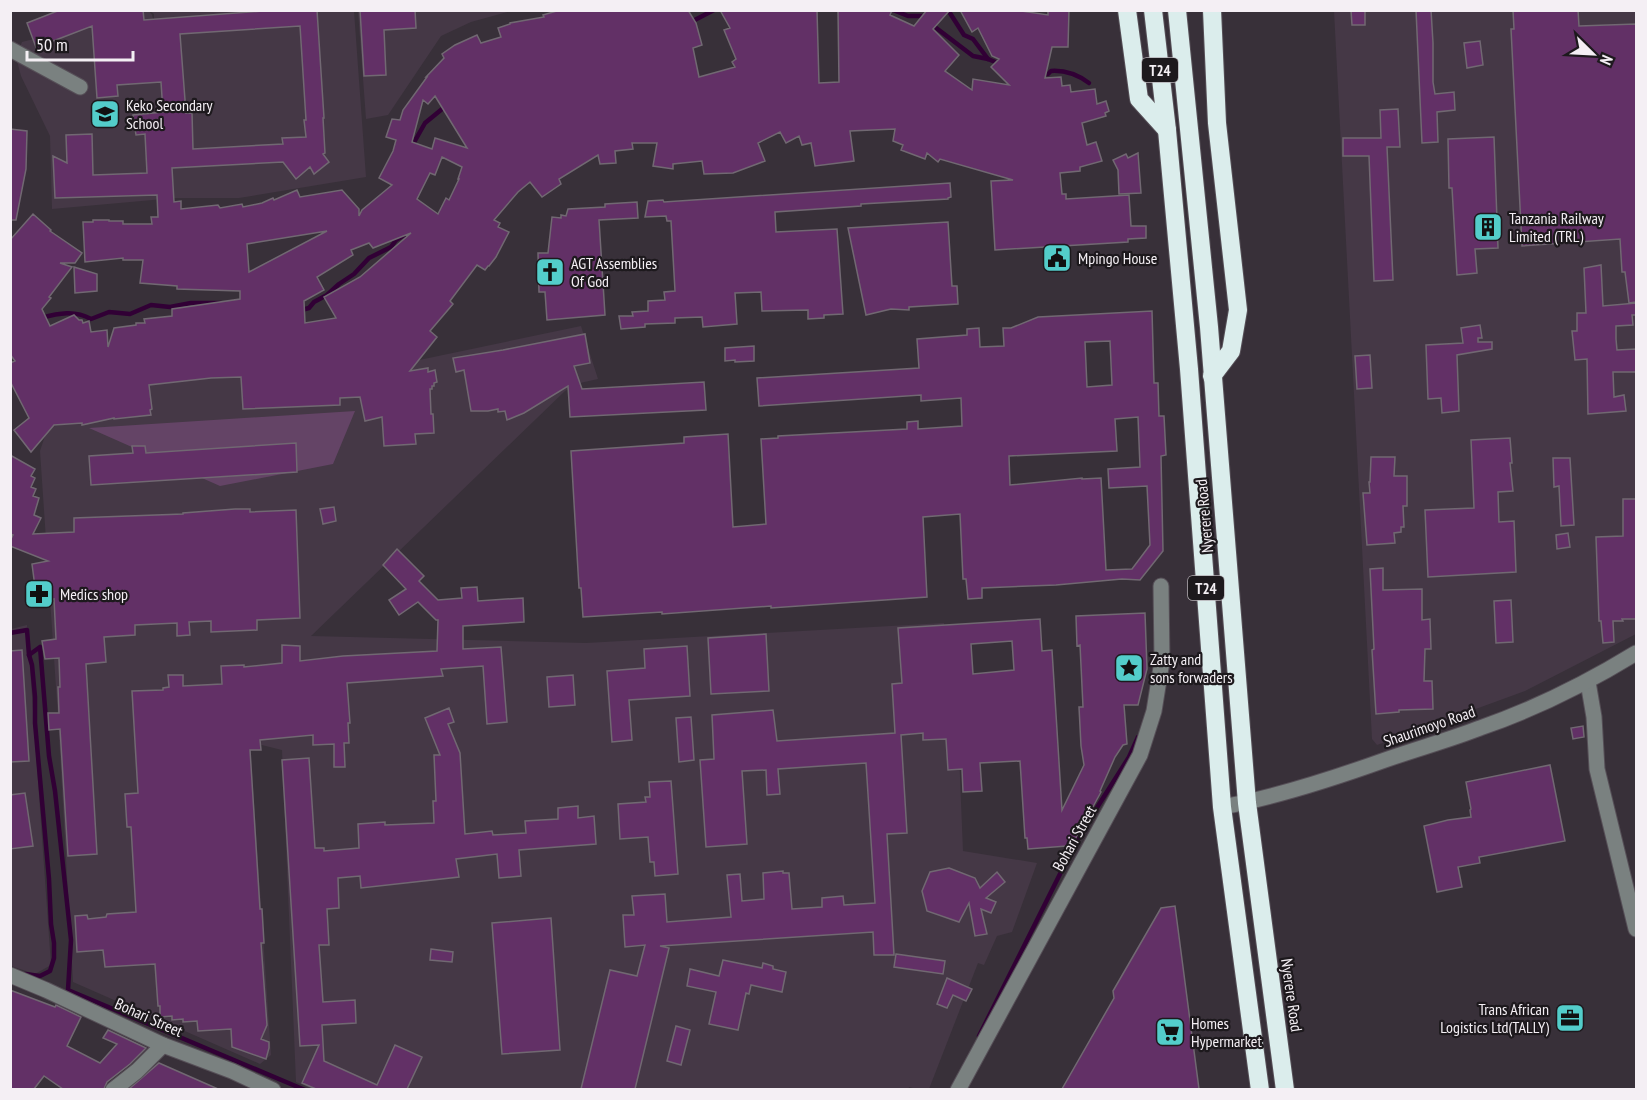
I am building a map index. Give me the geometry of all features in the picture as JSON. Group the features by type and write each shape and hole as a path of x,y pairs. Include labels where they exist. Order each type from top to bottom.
{"highway":[{"path":"1127,10 1139,99 1167,129"},
{"name":"Nyerere Road","path":"1153,10 1167,129 1189,369 1222,807 1260,1089"},
{"name":"Nyerere Road","path":"1177,10 1209,327 1247,803 1285,1089"},
{"path":"1212,10 1217,123 1238,310 1231,351 1212,376"}],"street":[{"path":"10,49 80,87"},
{"name":"Bohari Street","path":"958,1089 1140,755 1154,711 1162,661 1161,586"},
{"name":"Shaurimoyo Road","path":"1222,807 1247,803 1363,768 1480,728 1588,682 1636,653"},
{"path":"1588,682 1594,717 1597,769 1636,929"},
{"name":"Bohari Street","path":"10,975 164,1045 273,1089"},
{"path":"113,1089 137,1071 164,1045"}],"shaded area":[{"path":"103,11 149,11 154,23 154,14 150,11 354,11 366,177 239,198 175,198 52,209 50,136 21,76 16,57 22,42"},
{"path":"358,11 511,11 471,22 441,36 388,115 366,119"},
{"name":"Tanzania Railway Limited (TRL)","path":"1334,11 1636,11 1636,634 1525,691 1377,745 1372,739"},
{"path":"581,326 598,379 580,383 565,391 311,636 586,643 944,623 958,728 963,851 1037,863 1012,932 997,936 984,965 978,963 929,1089 909,1087 908,1090 314,1090 296,1082 282,750 250,742 271,1055 260,1064 73,982 40,451 48,427 143,413 141,381 381,368"},
{"path":"355,411 333,464 220,486 89,428"},
{"path":"27,625 51,965 35,974 11,966 11,629"}],"building":[{"path":"60,10 143,10 144,20 276,10 317,10 324,118 325,153 323,154 329,162 314,174 310,167 296,179 283,162 172,168 174,202 181,201 181,209 218,205 220,208 242,204 243,207 273,198 274,200 297,190 300,197 342,190 359,209 359,216 362,210 392,185 379,178 396,140 386,137 392,119 400,120 403,110 426,77 444,58 442,54 477,35 481,43 501,37 498,28 510,23 544,17 543,15 560,10 688,10 696,23 702,45 693,48 699,77 735,67 732,62 736,59 724,30 730,28 720,10 817,10 819,83 839,82 838,10 892,10 890,15 914,26 927,10 950,10 933,29 959,55 945,71 972,90 973,79 1009,85 991,67 999,59 992,56 978,28 972,32 960,10 1014,10 1048,15 1048,10 1069,10 1068,47 1052,47 1045,78 1061,77 1062,86 1070,85 1071,92 1095,89 1097,104 1106,101 1109,111 1105,113 1106,116 1082,123 1087,145 1096,142 1102,161 1080,167 1080,171 1060,173 1062,194 1066,194 1066,199 1129,195 1131,226 1146,226 1146,238 1128,239 1128,242 995,250 991,181 1013,180 940,159 938,162 927,153 925,159 901,150 903,145 893,141 895,129 850,131 854,161 815,166 811,143 802,145 799,136 786,143 780,132 758,143 765,161 733,173 704,174 702,161 673,164 673,169 653,166 657,143 632,143 633,149 615,151 616,163 600,164 598,155 559,179 561,184 542,197 530,182 518,192 494,220 500,223 498,227 509,232 496,257 485,270 477,265 450,301 453,304 430,331 437,337 410,371 428,368 428,372 435,370 437,382 430,389 434,433 415,434 416,444 384,446 382,417 365,421 360,397 340,398 340,405 243,409 241,377 149,385 151,415 114,418 82,425 82,423 54,425 31,452 14,430 29,418 10,381 10,363 15,361 10,354 10,240 33,214 50,231 82,253 75,263 60,263 72,267 42,309 50,326 74,315 83,323 89,321 91,332 107,330 108,347 114,328 145,323 144,319 172,316 172,309 240,299 240,291 177,289 177,286 140,283 143,260 123,260 123,258 85,262 83,222 109,220 123,221 123,224 152,224 151,217 158,217 157,195 55,198 53,156 67,163 66,135 92,134 93,175 147,173 145,134 136,135 133,115 163,112 161,82 117,85 118,96 97,98 92,26 48,43 49,45 37,50 27,23","holes":["300,26 306,137 282,138 283,144 193,149 192,113 186,113 180,34","435,96 467,148 435,138 432,149 412,142 423,100 428,104","442,157 462,167 449,200 446,198 438,214 417,199 430,173 435,175","327,231 249,272 247,244","411,233 360,277 324,297 336,318 305,323 304,301 324,290 317,277 353,255 351,250 369,243 373,248"]},
{"path":"360,10 415,10 416,28 384,30 386,75 364,76"},
{"path":"1351,10 1365,10 1365,25 1352,25"},
{"path":"1416,10 1431,10 1435,94 1454,92 1455,110 1437,112 1438,142 1422,143"},
{"path":"1513,10 1578,10 1579,26 1636,24 1636,302 1629,303 1625,272 1622,272 1620,239 1522,246 1511,29 1514,29"},
{"path":"1480,41 1483,65 1467,68 1464,43"},
{"path":"1398,109 1400,147 1387,147 1393,280 1374,281 1369,156 1343,156 1343,138 1381,138 1380,110"},
{"path":"10,129 27,131 26,169 16,220 10,220"},
{"path":"1494,137 1498,248 1475,249 1477,273 1457,275 1452,188 1449,188 1448,139"},
{"path":"1138,153 1141,193 1119,194 1118,170 1113,160 1126,154 1128,158"},
{"path":"950,183 951,197 948,199 775,212 776,232 837,229 843,314 808,319 808,310 762,311 761,292 735,293 737,324 703,327 702,317 675,318 675,323 645,324 645,327 621,329 619,316 633,316 632,312 648,311 648,301 665,300 664,292 675,291 671,221 667,221 666,216 645,217 648,201 663,200 664,202"},
{"path":"637,202 638,218 599,220 605,315 547,320 545,292 539,292 538,253 548,253 552,217 566,216 568,209"},
{"path":"948,222 952,286 957,286 958,304 909,307 909,310 891,309 866,315 848,228"},
{"path":"1601,265 1603,306 1636,303 1636,315 1632,315 1633,325 1616,326 1616,339 1617,350 1636,349 1636,372 1613,372 1614,397 1624,395 1626,411 1588,414 1587,359 1575,360 1572,331 1577,331 1577,313 1586,313 1584,268"},
{"path":"74,267 97,274 97,291 75,293"},
{"path":"1152,311 1154,383 1158,383 1159,416 1164,416 1166,455 1161,456 1163,551 1140,580 1122,579 982,588 982,598 968,599 966,579 963,579 960,514 923,517 927,597 771,608 771,606 583,617 581,588 579,588 571,451 684,443 684,437 728,434 733,527 766,524 761,439 778,438 778,436 907,429 907,422 918,421 918,429 962,426 961,398 921,401 921,395 759,406 757,378 919,368 917,339 967,335 967,329 979,328 980,347 1004,346 1003,328 1011,328 1038,317","holes":["1110,341 1112,385 1087,387 1085,342","1138,417 1140,467 1108,469 1109,488 1147,486 1150,545 1132,569 1106,570 1101,478 1010,485 1009,456 1117,451 1115,419"]},
{"path":"1480,325 1482,338 1478,338 1478,342 1492,342 1492,349 1457,355 1459,411 1442,413 1441,398 1428,399 1426,345 1463,343 1461,328"},
{"path":"585,334 590,363 574,366 582,389 704,382 706,410 570,417 568,386 524,413 507,420 505,411 498,412 498,409 471,411 464,370 456,372 453,358"},
{"path":"754,346 754,361 725,361 725,348"},
{"path":"1370,355 1372,388 1357,389 1355,356"},
{"path":"1510,438 1513,491 1498,492 1499,522 1514,521 1516,572 1428,577 1425,510 1474,508 1471,440"},
{"path":"296,443 297,472 91,485 89,456 133,453 132,446 145,446 146,453"},
{"path":"10,455 35,469 31,476 35,478 31,487 36,489 33,496 39,498 34,515 41,518 33,534 74,532 74,518 183,514 235,509 250,509 250,512 296,510 300,618 257,620 257,630 211,632 211,621 189,622 190,635 177,636 177,623 135,625 135,635 104,637 106,662 86,664 97,854 68,856 60,729 49,730 48,713 59,713 59,658 45,659 42,641 56,639 54,599 37,602 32,564 48,561 10,546 13,535 10,534"},
{"path":"1371,457 1395,457 1394,476 1407,476 1407,506 1403,506 1404,527 1401,527 1401,532 1394,533 1395,543 1367,545 1363,493 1370,493"},
{"path":"1553,458 1570,458 1574,525 1561,526 1559,486 1554,487"},
{"path":"1623,499 1636,499 1636,619 1613,621 1614,642 1603,643 1601,621 1599,621 1596,537 1623,536"},
{"path":"334,507 336,521 323,524 320,509"},
{"path":"1568,533 1570,547 1557,549 1556,535"},
{"path":"397,549 424,576 419,581 438,600 462,598 461,588 477,587 478,601 523,598 524,622 463,626 463,649 501,647 507,722 487,724 483,666 441,669 443,676 347,683 350,723 348,723 349,743 344,743 345,767 334,767 334,744 313,745 313,735 260,740 261,750 250,750 264,943 261,943 267,1025 261,1039 269,1042 266,1059 232,1047 231,1029 198,1031 197,1021 183,1022 183,1019 172,1020 172,1016 160,1017 155,964 105,967 103,950 77,952 75,916 87,915 88,919 106,917 107,914 136,912 131,827 127,827 125,794 138,793 132,691 163,690 169,687 168,675 183,675 183,686 222,684 221,666 244,665 244,667 282,663 282,645 300,646 300,661 343,656 437,651 438,620 418,602 399,615 389,600 406,589 383,565"},
{"path":"1383,568 1383,590 1422,589 1422,620 1430,619 1431,649 1425,649 1424,681 1432,681 1433,709 1399,710 1399,712 1376,714 1370,569"},
{"path":"1511,600 1513,642 1496,643 1494,601"},
{"path":"1145,613 1147,669 1138,705 1124,705 1127,744 1123,745 1115,757 1101,792 1071,847 1028,849 1027,838 1025,838 1020,761 980,763 982,791 963,792 962,769 948,770 946,739 923,740 923,733 901,735 907,833 887,834 894,955 874,955 873,932 660,946 669,948 635,1089 581,1089 610,970 637,976 645,945 625,947 623,915 634,915 632,896 665,894 667,922 731,917 727,875 740,874 742,901 764,899 763,873 783,871 783,873 789,873 792,909 822,907 822,898 843,896 844,905 875,903 866,763 778,769 780,794 767,795 766,770 742,771 747,844 706,847 700,760 714,759 712,715 773,710 777,741 895,733 892,684 902,683 898,628 1040,619 1042,651 1052,650 1062,810 1084,765 1079,707 1083,707 1080,645 1077,646 1076,616","holes":["1012,641 1014,670 973,674 971,644"]},
{"path":"766,634 769,691 711,694 708,638"},
{"path":"687,646 690,696 629,700 632,740 612,742 607,671 645,668 644,649"},
{"path":"22,650 29,761 10,762 10,651"},
{"path":"573,675 575,705 549,707 547,677"},
{"path":"449,708 454,722 448,724 460,753 465,834 492,831 493,835 526,833 525,821 558,819 558,808 578,806 578,818 594,816 596,844 519,850 521,876 499,878 497,854 456,859 459,877 361,888 360,876 338,878 339,908 327,909 329,945 319,945 323,1002 355,1000 356,1023 322,1025 324,1061 377,1085 395,1045 422,1057 407,1089 316,1089 302,1083 319,1045 300,1046 282,760 309,758 315,848 324,848 324,851 359,848 358,824 434,823 433,801 436,801 434,755 440,755 425,718"},
{"path":"691,717 694,760 679,762 676,718"},
{"path":"1583,726 1584,737 1573,739 1571,728"},
{"path":"1550,765 1565,841 1479,857 1480,863 1458,867 1462,887 1437,892 1424,826 1471,817 1466,782"},
{"path":"671,781 678,874 655,876 654,862 650,862 648,837 620,839 618,804 646,802 645,797 650,797 649,782"},
{"path":"25,793 33,846 10,849 10,795"},
{"path":"949,868 975,878 980,888 997,872 1005,882 986,898 996,902 991,913 981,909 987,934 975,936 969,903 959,922 927,911 922,891 930,872"},
{"path":"1175,906 1199,1089 1062,1089 1114,998 1113,991 1161,908"},
{"path":"551,918 560,1050 502,1054 492,923"},
{"path":"431,949 453,952 452,962 430,960"},
{"path":"896,954 945,961 943,974 894,967"},
{"path":"723,960 762,968 763,963 773,966 773,969 786,972 782,992 751,985 749,994 746,993 738,1030 709,1024 716,992 687,986 690,969 719,976"},
{"path":"947,978 972,989 966,1001 953,995 947,1008 937,1004"},
{"path":"10,990 55,1007 56,1005 81,1017 67,1046 100,1063 117,1044 103,1038 108,1030 146,1048 107,1082 104,1089 63,1089 44,1076 34,1089 10,1089"},
{"path":"676,1026 690,1030 681,1065 667,1061"},
{"path":"159,1063 218,1089 129,1089"}],"waterway":[{"path":"689,23 714,10"},
{"path":"893,10 908,16 925,18"},
{"path":"948,10 964,35 973,39 988,59"},
{"path":"931,24 973,56 1000,64"},
{"path":"1042,74 1048,74 1051,71 1066,72 1089,83"},
{"path":"412,146 425,123 447,105"},
{"path":"298,311 309,308 354,274 369,258 391,247 404,235"},
{"path":"41,318 67,313 79,314 91,319 109,312 130,314 151,305 170,307 191,303 221,303"},
{"path":"10,633 27,630 32,665 54,943 54,958 50,971 40,976 25,974"},
{"path":"29,655 40,647 49,756 55,791 71,940 68,990 305,1090"},
{"path":"979,1036 1079,836 1129,757 1138,737"}],"place":[{"name":"Keko Secondary School","path":"105,114"},
{"name":"Tanzania Railway Limited (TRL)","path":"1488,227"},
{"name":"Mpingo House","path":"1057,258"},
{"name":"AGT Assemblies Of God","path":"550,272"},
{"name":"Medics shop","path":"39,594"},
{"name":"Zatty and sons forwaders","path":"1129,668"},
{"name":"Trans African Logistics Ltd(TALLY)","path":"1570,1018"},
{"name":"Homes Hypermarket","path":"1170,1032"}]}
